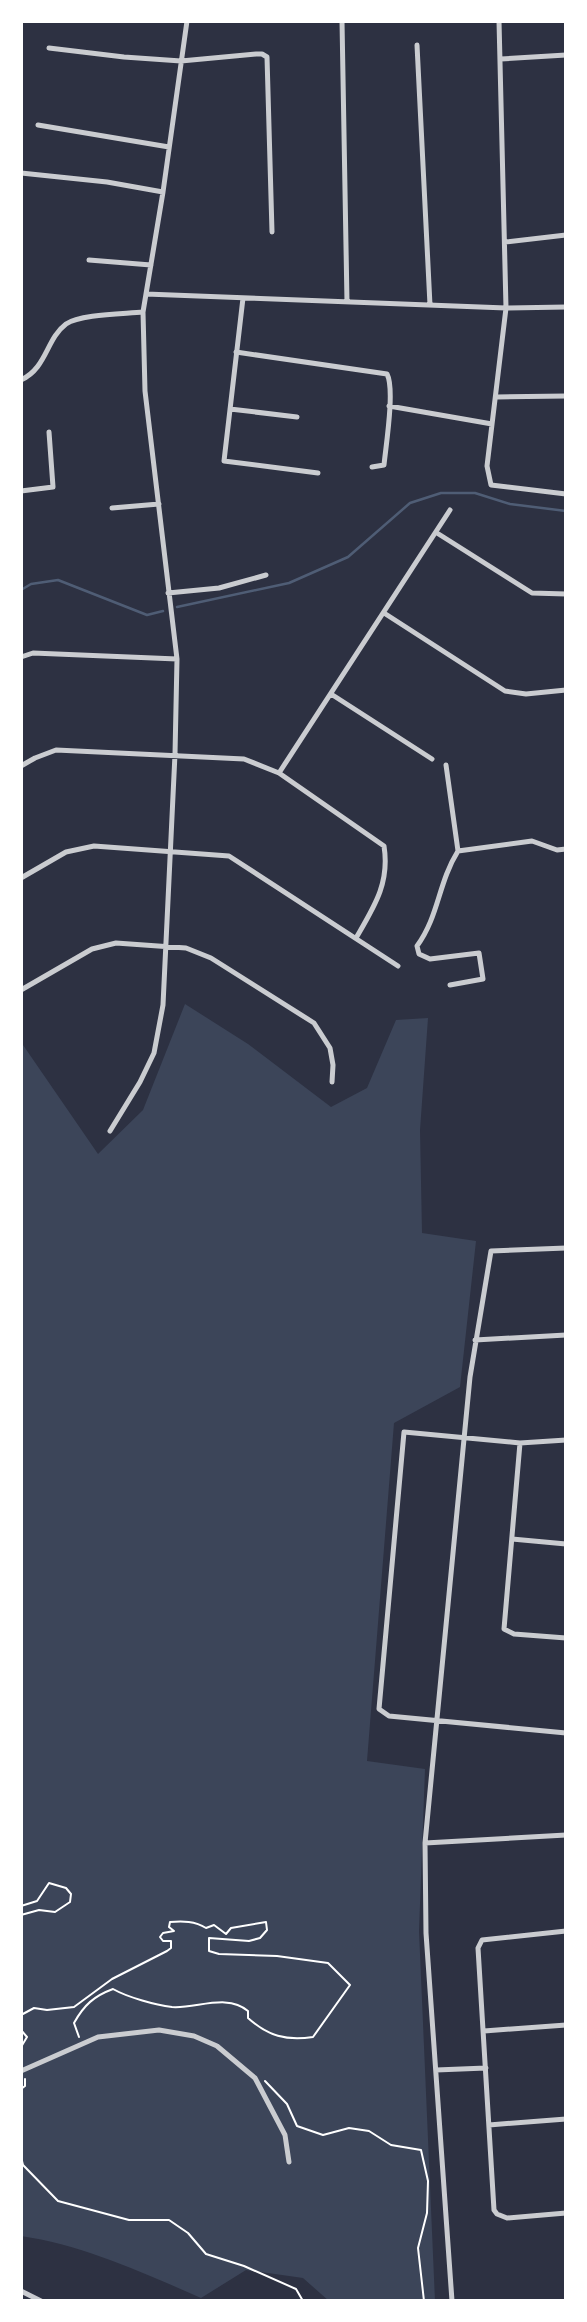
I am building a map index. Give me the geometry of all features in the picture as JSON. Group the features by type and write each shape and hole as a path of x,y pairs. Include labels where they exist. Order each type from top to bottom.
{"street":[{"path":"110,1131 140,1083 154,1053 163,1005 176,754 177,659 145,391 143,312 187,21"},
{"path":"342,21 348,302"},
{"path":"499,21 506,308 487,466 491,485 566,494"},
{"path":"417,45 430,305"},
{"path":"49,48 181,61 256,54 267,57 272,232"},
{"path":"501,59 566,55"},
{"path":"38,125 169,147"},
{"path":"21,173 107,182 163,192"},
{"path":"505,242 566,235"},
{"path":"89,260 150,265"},
{"path":"146,294 506,308 566,307"},
{"path":"243,298 224,461 318,473"},
{"path":"21,380 38,368 63,326 73,320 143,312"},
{"path":"236,352 387,374 390,379 384,465 372,467"},
{"path":"497,397 566,396"},
{"path":"389,406 492,424"},
{"path":"230,409 297,417"},
{"path":"21,491 53,487 49,432"},
{"path":"112,508 159,504"},
{"path":"279,773 450,510"},
{"path":"436,533 532,593 566,594"},
{"path":"168,593 219,587 266,575"},
{"path":"384,613 505,691 526,694 566,690"},
{"path":"21,657 33,653 177,659"},
{"path":"331,694 432,758"},
{"path":"21,766 56,750 244,758 279,773 384,846 387,864 379,900 356,938"},
{"path":"446,765 458,852 446,870 436,910 417,946 419,954 430,958 479,953 483,979 450,985"},
{"path":"458,852 532,841 557,850 566,849"},
{"path":"21,878 65,852 94,846 229,856 398,965"},
{"path":"21,990 92,949 116,943 186,947 211,958 314,1024 330,1048 332,1082"},
{"path":"453,2301 426,1933 425,1843 464,1437 475,1340 491,1251 566,1248"},
{"path":"475,1340 566,1335"},
{"path":"566,1440 520,1443 404,1432 379,1709 389,1716 566,1734"},
{"path":"520,1443 504,1629 514,1634 566,1639"},
{"path":"512,1539 566,1544"},
{"path":"425,1843 566,1835"},
{"path":"566,1931 482,1940 478,1948 493,2205 497,2214 507,2218 566,2213"},
{"path":"484,2031 566,2025"},
{"path":"21,2074 97,2037 159,2030 194,2036 217,2046 255,2078 285,2135 289,2162"},
{"path":"436,2070 486,2068"},
{"path":"489,2125 566,2119"},
{"path":"21,2291 41,2301"}],"path":[{"path":"21,1906 37,1901 49,1883 66,1888 71,1894 70,1902 55,1912 45,1910 21,1915"},
{"path":"21,2015 34,2008 47,2010 74,2007 111,1979 167,1951 171,1948 172,1941 163,1941 160,1937 163,1933 174,1931 169,1927 170,1922 183,1921 206,1928 214,1925 226,1934 231,1928 266,1922 267,1930 260,1938 249,1941 209,1938 209,1951 328,1963 350,1985 313,2037 295,2040 263,2031 248,2018 248,2011 241,2005 223,2002 172,2007 128,1998 113,1989 97,1995 81,2010 74,2023 77,2036 82,2039"},
{"path":"21,2030 27,2037 21,2047"},
{"path":"21,2074 26,2082 21,2089"},
{"path":"262,2078 287,2104 297,2126 323,2134 349,2128 369,2131 391,2145 421,2150 428,2181 427,2213 418,2248 424,2301"},
{"path":"21,2157 23,2165 58,2201 129,2220 169,2220 188,2233 206,2254 244,2266 296,2289 303,2301"}],"shaded area":[{"path":"185,1004 248,1044 331,1107 367,1088 396,1020 428,1018 420,1130 422,1233 476,1241 460,1387 394,1423 367,1761 425,1769 419,1931 435,2301 329,2301 303,2278 246,2270 201,2298 90,2253 21,2236 21,1046 23,1045 98,1154 143,1110"}],"waterway":[{"path":"177,607 289,583 348,557 410,503 441,493 475,493 510,504 566,511"},
{"path":"21,590 31,584 58,580 147,615 163,611"}]}
